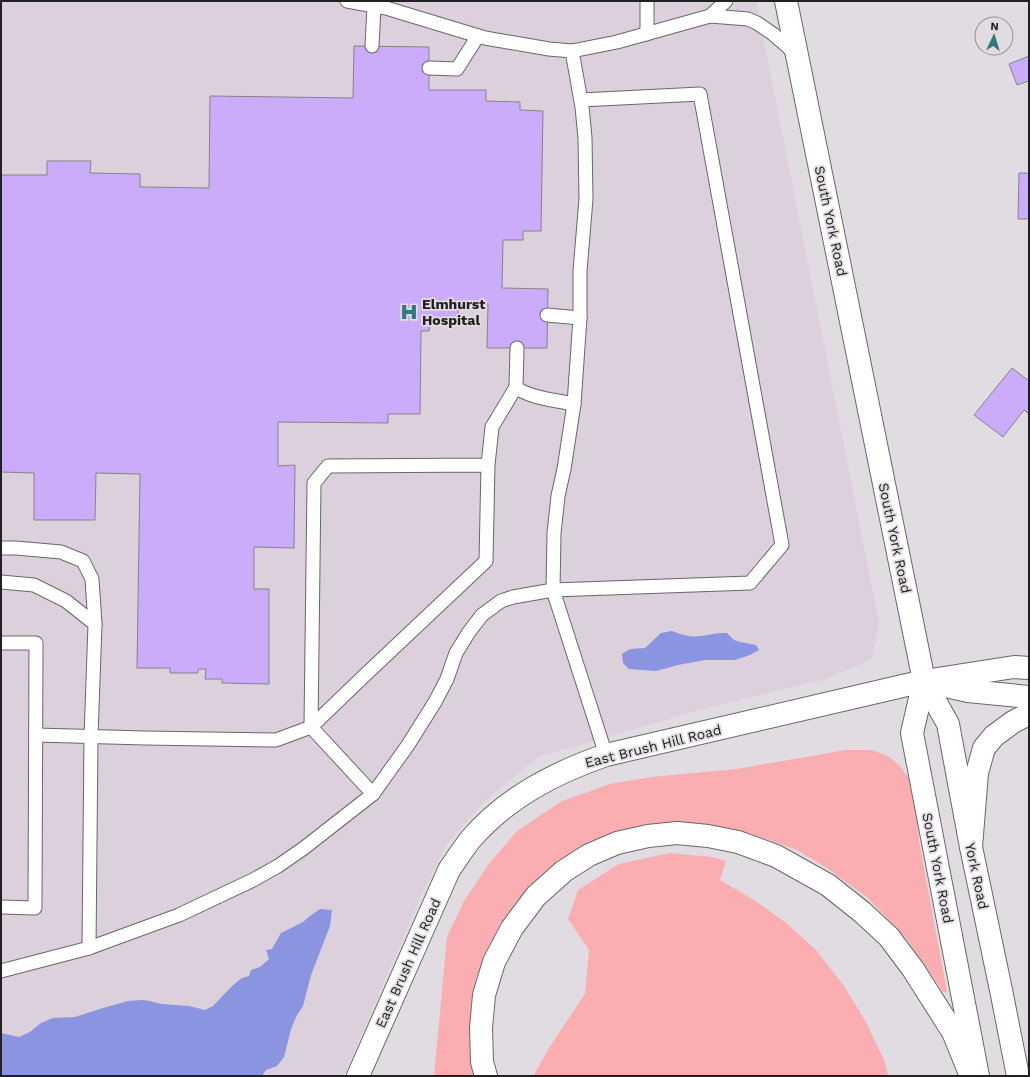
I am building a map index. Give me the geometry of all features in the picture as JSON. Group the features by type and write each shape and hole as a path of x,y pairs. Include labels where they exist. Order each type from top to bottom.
{"main road":[{"name":"South York Road","path":"786,1 924,681 912,733 978,1076"},
{"name":"East Brush Hill Road","path":"358,1076 449,870 470,840 490,819 511,802 534,787 559,773 606,755 924,681 1014,667 1029,668"},
{"path":"924,681 968,691 1029,696"},
{"name":"York Road","path":"924,681 948,724 971,847 1018,1076"},
{"path":"971,847 977,773 984,748 994,736 1006,726 1029,714"},
{"path":"486,1076 482,1062 484,995 494,962 512,928 536,896 564,871 589,855 617,843 648,836 677,833 708,836 738,842 776,856 828,885 862,912 889,937 913,969 953,1032 971,1076"}],"lane":[{"path":"346,1 386,8 485,38 549,49 572,51 617,42 710,16 748,19 757,23 773,34 787,46 797,58"},
{"path":"647,1 647,34"},
{"path":"710,16 726,1"},
{"path":"372,46 374,6"},
{"path":"429,68 457,69 478,36"},
{"path":"572,51 581,100 585,138 586,199 580,271 580,318 574,404 564,469 558,496 554,533 553,590 606,755"},
{"path":"1,971 88,948 179,915 253,880 278,866 304,848 373,794 408,745 435,702 447,679 456,653 469,632 482,615 501,601 513,597 553,590 750,583 782,544 700,94 581,100"},
{"path":"547,315 580,318"},
{"path":"36,735 276,740 311,727 486,561 488,464 492,427 516,387 517,348"},
{"path":"516,387 518,390 547,399 574,404"},
{"path":"373,794 311,727 314,483 328,466 488,464"},
{"path":"1,548 21,548 61,552 84,562 92,579 95,624 90,737 88,948"},
{"path":"1,582 34,585 66,601 95,624"},
{"path":"1,643 36,643 35,908 1,907"}],"shaded area":[{"name":"Elmhurst Hospital","path":"1,1 756,1 879,623 872,659 826,679 710,707 538,757 485,801 447,844 420,898 344,1076 1,1076"},
{"path":"846,750 872,750 888,756 900,766 912,782 918,801 917,819 919,841 947,992 943,992 906,938 868,898 827,868 797,850 749,833 710,827 672,823 629,828 585,848 498,932 475,1076 434,1076 447,937 464,901 489,864 517,831 562,801 610,784 651,777 736,769"},
{"path":"670,853 712,857 726,861 720,880 754,900 785,922 816,950 844,986 866,1022 885,1062 888,1076 533,1076 551,1045 585,994 589,950 568,919 578,890 619,864"}],"water":[{"path":"672,631 688,636 727,633 734,640 756,645 759,650 735,660 705,660 656,671 629,669 623,663 622,654 630,649 645,648 661,633"},
{"path":"320,909 332,910 330,926 311,975 303,1006 291,1029 284,1057 277,1066 266,1070 262,1076 1,1076 1,1033 19,1037 30,1032 41,1023 53,1018 75,1017 128,1001 142,1000 161,1004 189,1006 205,1010 213,1006 233,985 242,978 249,976 251,970 260,967 269,959 266,950 272,949 281,933 303,922"}],"building":[{"path":"354,46 429,47 429,90 486,90 486,101 520,102 520,110 543,111 541,231 523,231 523,240 503,240 502,288 548,289 547,348 487,348 488,304 458,304 458,322 430,321 429,331 421,331 420,414 388,414 388,423 278,422 278,466 295,465 294,548 254,547 254,589 269,589 269,684 222,683 222,679 205,679 206,669 198,669 198,673 170,673 170,668 137,668 140,474 96,473 95,520 34,520 34,473 1,472 1,175 47,175 47,161 91,161 90,173 140,174 140,187 209,188 210,96 353,98"},
{"path":"1029,56 1029,81 1017,85 1009,64"},
{"path":"1019,173 1029,173 1029,219 1018,219"},
{"path":"1012,368 1029,381 1029,414 1024,410 1003,437 974,415"}],"place":[{"name":"Elmhurst Hospital","path":"409,312"}]}
